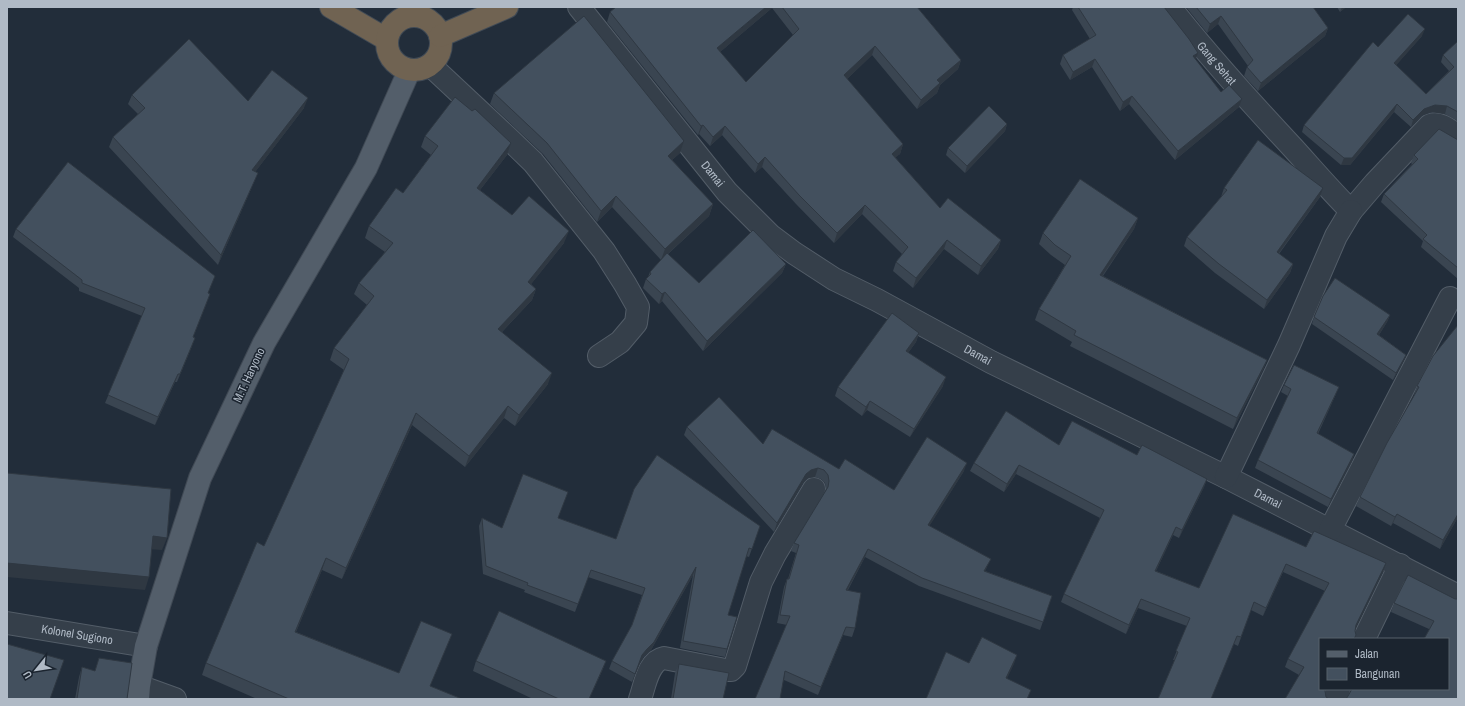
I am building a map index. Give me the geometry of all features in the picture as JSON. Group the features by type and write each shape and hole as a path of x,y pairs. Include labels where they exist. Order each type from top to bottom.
{"highway":[{"path":"331,7 386,39"},
{"path":"440,36 507,7"},
{"path":"407,16 418,16 428,20 436,26 440,36 441,47 437,58 420,68 399,67 392,60 387,50 386,39 390,29 397,21 407,16"}],"main road":[{"name":"M.T. Haryono","path":"138,692 146,646 200,478 264,343 366,168 420,68"}],"street":[{"name":"Damai","path":"579,7 727,192 770,235 794,253 834,279 877,300 991,362 1226,477 1458,596"},
{"name":"Gang Sehat","path":"1170,7 1195,39 1264,118 1351,211"},
{"path":"420,68 506,136 533,162 604,251 625,284 638,307 636,323 620,342 599,356"},
{"path":"1226,477 1288,345 1336,236 1351,211 1430,124 1441,125 1458,136"},
{"path":"1330,530 1450,298"},
{"path":"640,699 651,669 655,662 659,659 664,658 725,670 731,670 735,666 761,582 775,554 814,489"},
{"path":"1364,638 1400,565"},
{"name":"Kolonel Sugiono","path":"7,623 146,646"},
{"path":"1334,699 1338,690"},
{"path":"138,692 175,699"}],"building":[{"path":"616,7 766,7 717,48 746,82 799,29 782,7 917,7 961,60 937,80 940,83 921,100 875,46 844,75 903,144 892,154 940,208 948,198 1001,240 981,266 947,240 916,278 896,262 908,247 865,205 837,233 799,195 765,157 758,164 725,126 713,137 703,125 701,126 610,12"},
{"path":"1078,7 1164,7 1198,53 1193,56 1221,92 1229,85 1242,99 1178,151 1132,96 1123,102 1095,59 1073,72 1063,55 1096,35"},
{"path":"1196,7 1313,7 1328,28 1261,83 1247,67 1253,60 1221,16 1210,24"},
{"path":"1408,14 1425,29 1394,63 1426,94 1454,67 1443,55 1458,41 1458,112 1447,106 1435,105 1424,109 1413,120 1397,104 1352,158 1344,158 1304,125 1373,42 1378,47"},
{"path":"584,16 684,141 668,156 713,204 665,249 616,196 601,211 547,143 494,93"},
{"path":"189,39 248,101 272,70 308,98 252,170 258,173 221,255 113,137 145,108 132,95"},
{"path":"455,97 472,111 475,109 511,143 477,188 512,215 529,196 569,231 528,282 536,289 498,329 552,373 519,415 508,406 469,456 416,413 346,568 326,558 295,632 399,673 421,621 452,634 430,686 462,699 289,699 206,663 257,542 264,546 349,359 334,348 374,296 359,283 393,243 369,226 396,188 403,193 438,146 425,136"},
{"path":"989,106 1007,124 967,166 948,148"},
{"path":"1439,129 1458,140 1458,268 1423,239 1427,235 1384,194 1418,159 1414,155"},
{"path":"1258,140 1323,188 1277,252 1293,264 1267,300 1219,264 1187,237 1227,190 1224,188"},
{"path":"68,162 215,276 208,293 210,294 193,337 195,338 180,374 178,374 158,417 108,395 145,308 82,283 82,280 16,229"},
{"path":"1080,179 1138,218 1100,275 1267,360 1237,418 1074,335 1076,331 1039,309 1071,256 1055,245 1043,233"},
{"path":"753,230 786,264 707,341 665,292 662,294 646,279 651,274 650,272 667,253 699,283"},
{"path":"1335,278 1390,315 1377,334 1406,355 1396,373 1314,317 1323,296"},
{"path":"892,313 919,333 906,351 946,377 914,429 870,401 866,407 838,387"},
{"path":"1458,325 1458,514 1443,540 1397,514 1395,517 1360,497 1387,443 1419,387 1417,386 1433,356"},
{"path":"1294,365 1339,387 1317,433 1354,454 1331,499 1258,460 1291,389 1284,385"},
{"path":"719,397 763,444 772,429 839,469 845,459 894,490 927,437 967,463 928,525 991,559 984,571 1052,596 1043,622 922,578 868,549 846,590 861,593 855,628 846,627 821,687 785,671 780,699 755,699 790,616 780,615 787,579 789,579 799,545 794,543 828,487 829,481 828,475 824,470 818,468 811,470 806,474 777,523 687,427"},
{"path":"1006,411 1059,445 1072,421 1137,455 1142,445 1207,479 1182,530 1176,527 1155,571 1199,588 1233,514 1306,547 1314,531 1386,563 1356,625 1354,638 1319,638 1319,690 1325,690 1326,697 1329,699 1285,699 1304,667 1288,659 1329,583 1286,564 1266,608 1254,602 1241,637 1237,636 1211,699 1158,699 1178,652 1176,651 1190,618 1141,599 1129,625 1064,594 1104,510 1019,465 1007,484 974,463"},
{"path":"657,455 760,526 752,549 749,548 728,615 737,617 727,649 683,641 696,567 654,642 642,655 635,674 612,661 632,625 645,588 591,570 578,604 527,585 528,583 486,566 482,518 502,528 523,474 568,492 558,518 616,539 634,489"},
{"path":"7,473 171,489 167,538 153,536 149,577 7,563"},
{"path":"1408,575 1455,599 1458,599 1458,699 1346,699 1351,690 1449,690 1449,638 1425,638 1434,621 1394,603"},
{"path":"499,611 606,661 589,699 559,699 476,661"},
{"path":"982,637 1017,655 1006,678 1031,690 1027,699 926,699 946,652 969,663"},
{"path":"7,644 64,660 50,699 7,699"},
{"path":"99,658 132,663 127,699 77,699 82,667 95,671"},
{"path":"679,664 729,673 723,699 673,699"}]}
